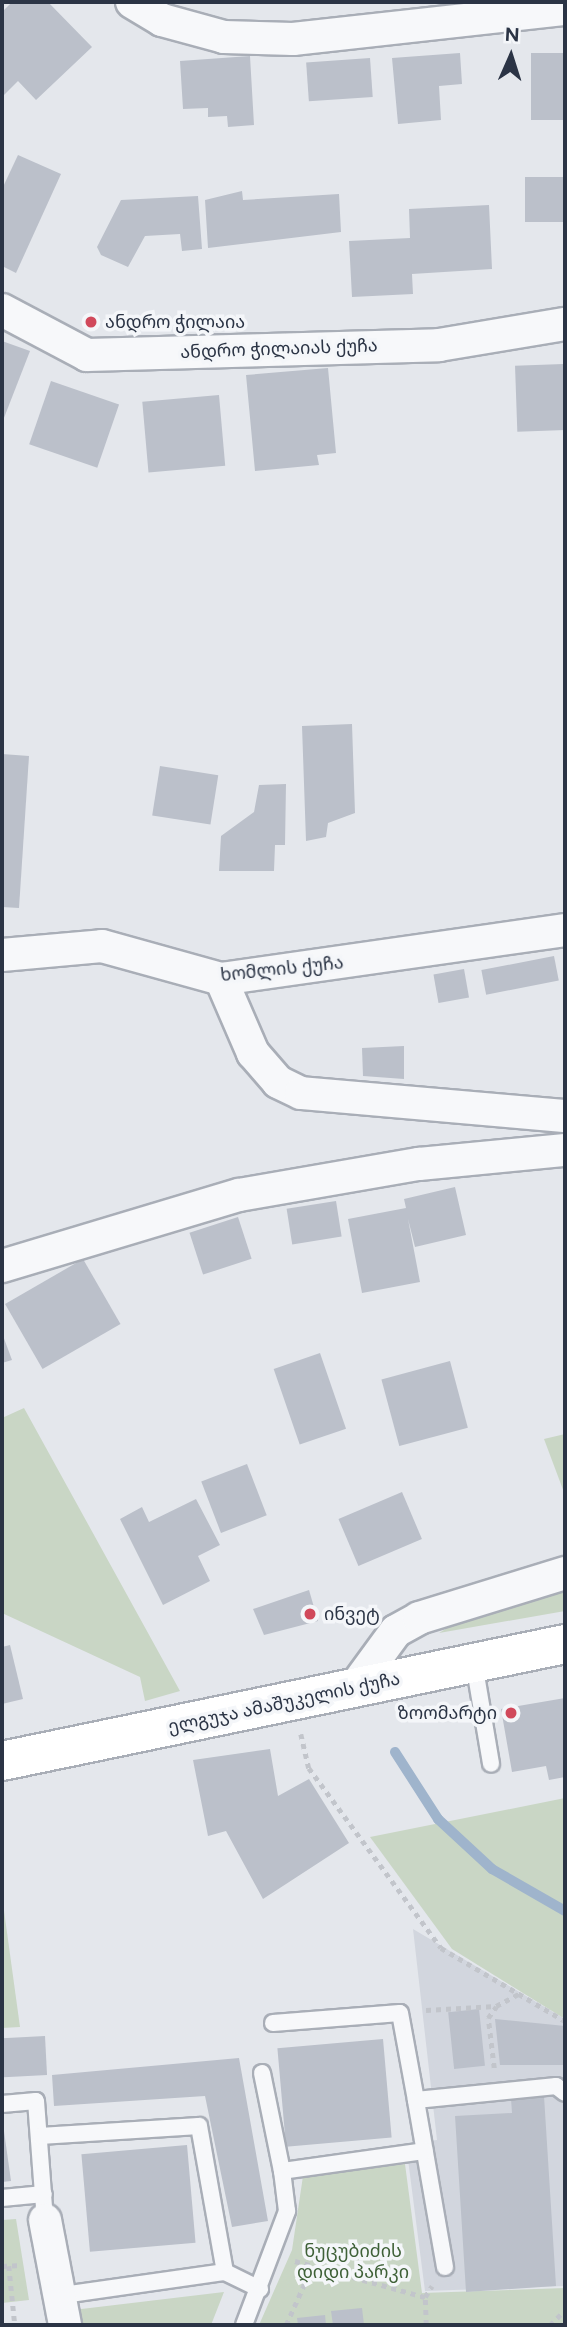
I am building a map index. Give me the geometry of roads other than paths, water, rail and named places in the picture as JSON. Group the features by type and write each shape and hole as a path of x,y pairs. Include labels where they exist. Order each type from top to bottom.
{"main road":[{"name":"ელგუჯა ამაშუკელის ქუჩა","path":"2,1761 565,1644"}],"street":[{"path":"132,2 162,20 224,37 293,39 565,9"},
{"name":"ანდრო ჭილაიას ქუჩა","path":"2,310 87,355 439,345 565,324"},
{"name":"ხომლის ქუჩა","path":"2,956 102,946 221,979 565,930"},
{"path":"221,979 253,1053 278,1082 301,1093 565,1116"},
{"path":"8,1257 239,1195 419,1164 565,1150"},
{"path":"355,1687 396,1631 419,1618 565,1573"},
{"path":"45,2207 61,2311"}],"lane":[{"path":"474,1663 491,1764"},
{"path":"273,2023 400,2012 445,2267"},
{"path":"244,2325 288,2210 262,2073"},
{"path":"416,2100 556,2086 565,2093"},
{"path":"2,2104 36,2101 45,2207 2,2198"},
{"path":"40,2136 199,2126 225,2272"},
{"path":"282,2171 425,2151"},
{"path":"61,2311 225,2272 260,2289"}],"waterway":[{"path":"395,1752 438,1819 492,1869 565,1911"}],"place":[{"name":"ანდრო ჭილაია","path":"91,322"},
{"name":"ინვეტ","path":"310,1614"},
{"name":"ზოომარტი","path":"511,1713"}],"park label":[{"name":"ნუცუბიძის დიდი პარკი","path":"353,2262"}]}
